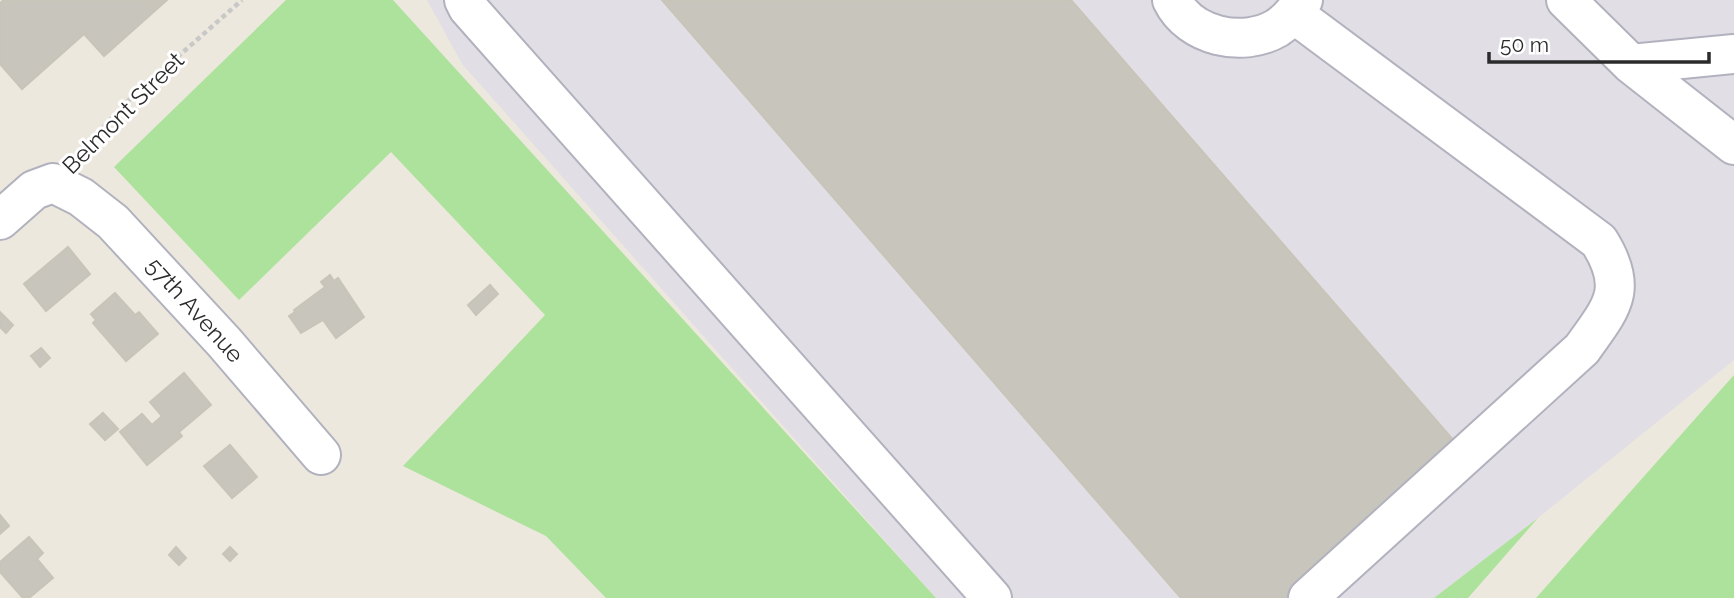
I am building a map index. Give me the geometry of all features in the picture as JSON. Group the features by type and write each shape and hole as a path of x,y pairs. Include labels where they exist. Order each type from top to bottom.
{"street":[{"path":"464,0 468,8 992,598"},
{"path":"1172,0 1192,24 1212,34 1238,39 1258,36 1278,28 1299,7 1599,241 1612,262 1616,286 1610,310 1582,349 1308,598"},
{"path":"1566,0 1631,64 1734,145"},
{"path":"1631,64 1734,54"},
{"name":"Belmont Street","path":"0,220 34,190 53,183"},
{"name":"57th Avenue","path":"53,183 81,197 113,222 224,342 321,455"}],"path":[{"name":"Belmont Street","path":"53,183 131,98 242,0"}],"shaded area":[{"path":"427,0 1734,0 1734,360 1434,598 936,598 462,64"}],"green space":[{"path":"286,0 393,0 936,598 606,598 546,536 403,466 545,315 391,152 239,300 114,167"},
{"path":"1734,375 1734,598 1536,598"},
{"path":"1538,518 1468,598 1434,598"}],"building":[{"path":"4,0 167,0 104,56 84,34 22,89 0,64 0,3"},
{"path":"662,0 1071,0 1461,449 1290,598 1181,598"},
{"path":"68,247 90,274 46,311 24,284"},
{"path":"330,275 334,281 338,278 364,317 336,338 323,320 301,333 289,316 325,287 321,282"},
{"path":"490,285 498,294 476,315 468,305"},
{"path":"115,293 135,315 139,312 158,334 126,361 93,323 96,320 91,314"},
{"path":"0,312 13,325 6,333 0,327"},
{"path":"41,348 50,358 40,367 31,356"},
{"path":"184,373 211,405 179,432 182,436 147,465 120,432 142,414 152,425 162,416 150,402"},
{"path":"103,413 118,429 105,440 90,424"},
{"path":"230,445 257,477 232,498 204,466"},
{"path":"0,515 9,526 0,534"},
{"path":"29,537 43,553 37,559 53,578 29,598 23,598 0,572 0,562"},
{"path":"176,547 186,558 179,565 169,555"},
{"path":"230,547 237,554 230,561 223,554"}]}
